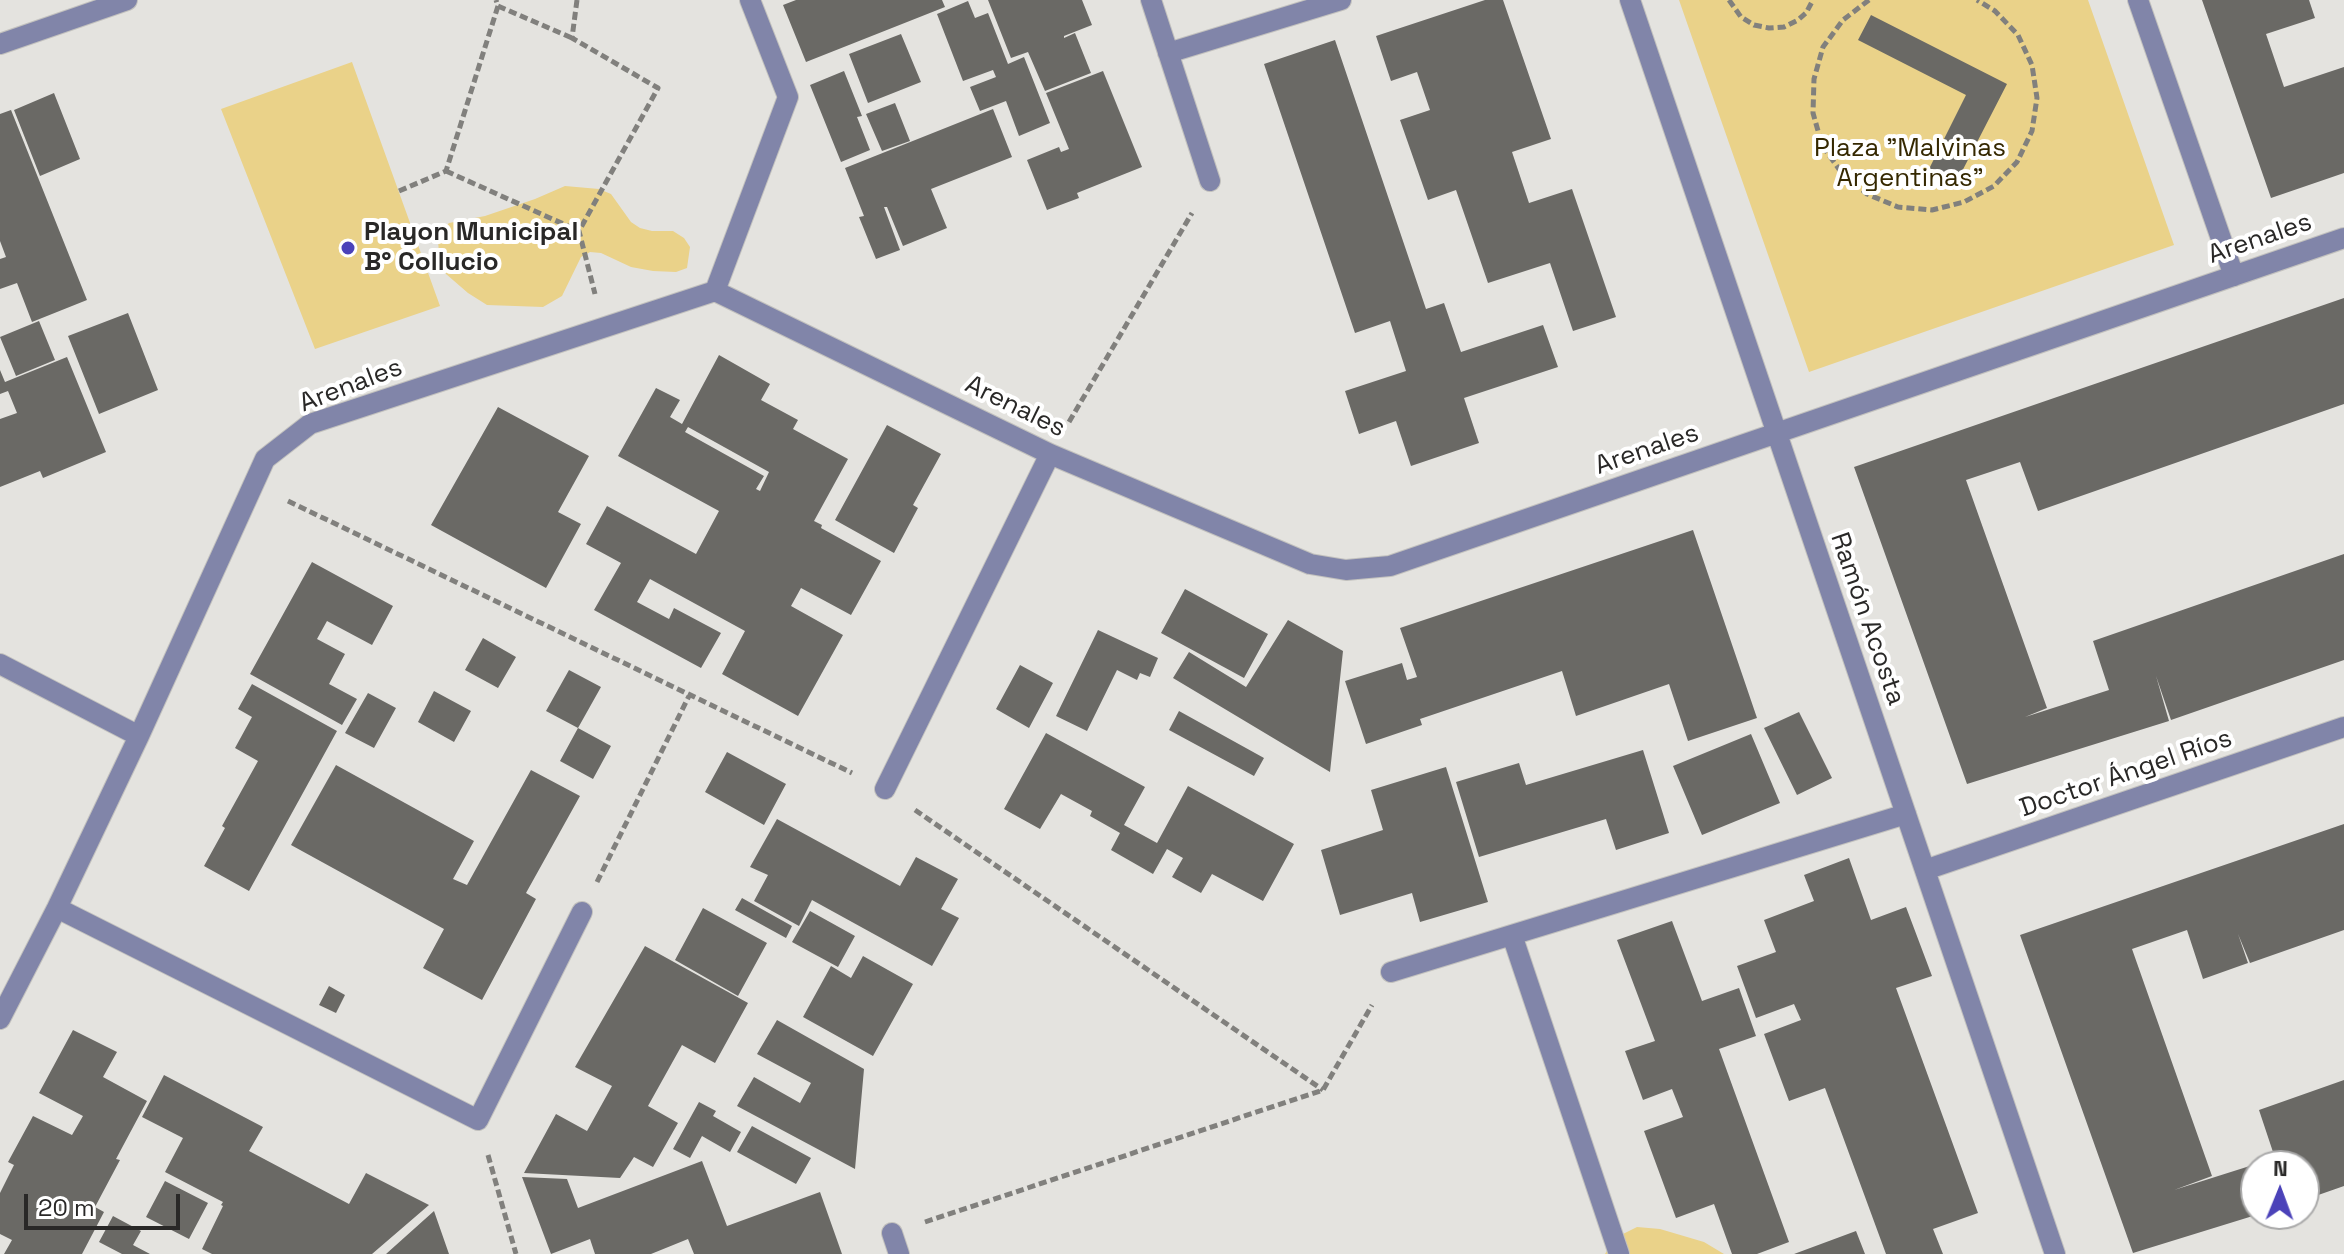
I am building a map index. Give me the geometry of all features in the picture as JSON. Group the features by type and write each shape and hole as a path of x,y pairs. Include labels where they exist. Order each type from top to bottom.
{"street":[{"path":"0,44 127,0"},
{"path":"715,291 788,97 750,0"},
{"path":"1151,0 1210,181"},
{"path":"1168,53 1341,0"},
{"name":"Ramón Acosta","path":"1630,0 2055,1254"},
{"path":"2138,0 2234,276"},
{"name":"Arenales","path":"0,1019 139,736 265,459 310,424 715,291 1050,454 1310,564 1346,570 1390,566 2344,238"},
{"path":"885,789 1050,454"},
{"path":"0,664 139,736"},
{"name":"Doctor Ángel Ríos","path":"1925,870 2344,727"},
{"path":"1391,972 1906,814"},
{"path":"57,908 478,1120 582,912"},
{"path":"1512,935 1619,1254"},
{"path":"892,1233 899,1254"}],"path":[{"path":"572,38 577,0"},
{"path":"1729,0 1741,17 1754,25 1769,28 1784,27 1798,20 1813,0"},
{"path":"1869,0 1843,20 1823,47 1814,79 1813,113 1822,145 1841,172 1867,194 1898,207 1932,210 1964,202 1994,186 2017,162 2032,131 2037,98 2032,65 2018,35 1995,11 1977,0"},
{"path":"446,171 497,3 572,38 658,88 579,231 604,327"},
{"path":"399,191 446,171 579,231"},
{"path":"1050,454 1210,181"},
{"path":"254,484 885,789 1323,1090"},
{"path":"582,912 689,696"},
{"path":"892,1233 1323,1090 1391,972"},
{"path":"478,1120 516,1254"}],"green space":[{"name":"Plaza \"Malvinas Argentinas\"","path":"1679,0 2088,0 2174,245 1809,372"},
{"name":"Playon Municipal B° Collucio","path":"352,62 440,306 315,349 221,109"},
{"path":"565,186 599,189 611,194 631,222 640,228 673,231 684,238 690,247 687,268 676,272 653,271 631,267 601,253 590,252 581,257 562,296 543,307 487,305 446,274 440,264 438,241 441,231 449,223 485,216"},
{"path":"1637,1227 1660,1229 1704,1242 1724,1254 1605,1254 1615,1238"}],"building":[{"path":"796,0 942,0 945,7 806,62 783,5"},
{"path":"988,0 1082,0 1092,25 1064,38 1075,33 1091,73 1045,91 1028,52 1011,58"},
{"path":"1485,0 1503,0 1551,139 1512,152 1529,203 1572,189 1616,317 1573,331 1550,263 1488,283 1456,190 1428,200 1400,120 1430,110 1417,72 1391,81 1376,36"},
{"path":"2202,0 2309,0 2315,18 2266,34 2284,87 2344,67 2344,173 2271,198"},
{"path":"968,1 975,18 988,13 1008,64 1024,57 1050,123 1019,136 1006,101 980,111 970,87 996,77 993,70 963,81 937,14"},
{"path":"1871,15 2007,84 1955,185 1928,171 1966,95 1858,40"},
{"path":"901,34 921,82 868,103 849,54"},
{"path":"1335,40 1426,309 1444,303 1461,352 1543,325 1558,367 1464,398 1479,443 1411,466 1396,421 1359,434 1345,391 1406,371 1390,321 1355,333 1264,64"},
{"path":"844,71 862,116 857,117 870,150 841,162 810,85"},
{"path":"1103,71 1142,167 1077,193 1079,198 1047,210 1027,160 1059,147 1061,152 1069,149 1046,93"},
{"path":"54,93 80,159 40,176 14,110"},
{"path":"895,103 910,141 882,151 866,114"},
{"path":"993,109 1012,157 931,189 947,228 903,246 887,207 884,207 900,250 876,259 859,217 864,216 845,168"},
{"path":"11,110 87,300 32,322 17,283 0,289 0,259 6,257 0,241 0,114"},
{"path":"2344,298 2344,404 2038,511 2020,462 1966,480 2047,708 2025,717 2109,690 2093,641 2344,554 2344,660 2171,720 2156,676 2169,721 1967,784 1854,467"},
{"path":"128,313 158,390 99,414 68,336"},
{"path":"39,321 55,360 16,376 0,337"},
{"path":"719,355 770,384 761,400 798,420 793,429 848,459 814,521 822,525 821,528 881,561 851,615 801,588 791,606 843,635 798,716 722,674 745,631 650,579 637,602 669,619 674,608 721,633 701,668 594,610 621,563 586,544 607,506 696,554 719,511 618,456 656,388 680,400 670,417 682,424","holes":["688,427 769,472 760,491 756,489 764,476 685,432"]},
{"path":"67,357 106,452 43,478 40,471 0,487 0,419 17,413 8,391 0,394 0,370 5,382"},
{"path":"498,407 589,456 558,512 581,524 546,588 431,525"},
{"path":"887,425 941,454 913,505 918,508 894,553 835,520"},
{"path":"1693,530 1757,718 1688,741 1669,684 1576,716 1562,671 1420,719 1422,725 1366,744 1345,681 1402,663 1407,680 1417,677 1400,628"},
{"path":"312,562 393,606 372,645 327,621 317,639 345,654 329,684 357,699 342,725 250,674"},
{"path":"1185,589 1268,634 1244,678 1161,633"},
{"path":"1288,620 1343,651 1330,772 1173,678 1189,652 1246,687"},
{"path":"1098,630 1158,658 1150,677 1140,673 1137,680 1117,670 1087,731 1056,716"},
{"path":"483,638 516,657 498,688 465,670"},
{"path":"1020,665 1053,683 1029,728 996,709"},
{"path":"569,670 601,687 578,728 546,711"},
{"path":"252,684 337,731 249,891 204,866 258,761 235,748 252,717 238,709"},
{"path":"434,691 471,711 454,742 418,722"},
{"path":"368,693 396,708 374,748 345,733"},
{"path":"1179,711 1264,758 1254,776 1169,730"},
{"path":"1799,712 1832,778 1797,795 1764,728"},
{"path":"578,728 611,746 593,779 560,761"},
{"path":"1046,733 1145,787 1124,825 1157,843 1188,786 1294,844 1263,901 1212,874 1201,893 1172,877 1183,858 1167,849 1153,874 1111,850 1120,833 1090,816 1092,811 1061,794 1040,829 1004,809"},
{"path":"1751,734 1780,803 1702,835 1673,766"},
{"path":"1643,750 1669,833 1616,850 1606,819 1479,857 1456,782 1519,763 1526,785"},
{"path":"727,752 786,784 764,825 705,792"},
{"path":"336,765 474,841 453,879 467,885 531,770 580,796 526,893 536,899 482,1000 423,968 444,929 291,845"},
{"path":"1446,767 1488,902 1420,922 1412,893 1340,915 1321,850 1383,830 1371,790"},
{"path":"777,819 900,886 916,857 958,879 941,909 959,918 932,966 812,900 799,926 754,901 768,875 750,867"},
{"path":"2344,824 2344,930 2250,963 2238,934 2248,963 2203,979 2187,930 2132,949 2212,1176 2174,1190 2240,1169 2240,1220 2133,1253 2020,935"},
{"path":"1849,858 1871,920 1906,907 1932,976 1896,988 1978,1213 1933,1229 1943,1254 1886,1254 1825,1088 1789,1101 1764,1034 1801,1020 1794,1004 1756,1018 1737,966 1776,952 1764,920 1814,901 1804,875"},
{"path":"742,898 792,926 786,938 735,910"},
{"path":"703,908 767,943 738,996 675,960"},
{"path":"810,911 855,936 838,967 792,942"},
{"path":"1672,921 1702,1001 1739,988 1756,1036 1719,1049 1789,1242 1757,1254 1732,1254 1714,1204 1676,1218 1644,1131 1683,1117 1672,1089 1643,1100 1625,1051 1655,1041 1617,940"},
{"path":"645,946 748,1003 715,1063 682,1045 648,1106 678,1123 653,1167 634,1157 620,1178 524,1173 556,1114 587,1131 612,1086 575,1067"},
{"path":"863,956 913,984 873,1056 803,1017 831,966 851,978"},
{"path":"329,986 345,995 336,1013 319,1005"},
{"path":"777,1020 864,1069 855,1169 737,1106 754,1077 800,1103 811,1083 757,1054"},
{"path":"73,1030 117,1052 103,1077 147,1101 95,1207 104,1212 82,1254 4,1254 12,1240 0,1234 0,1193 14,1165 8,1162 33,1116 72,1135 83,1116 39,1093"},
{"path":"164,1075 263,1127 249,1151 349,1204 366,1173 429,1205 372,1254 212,1254 202,1249 223,1202 165,1172 183,1138 142,1117"},
{"path":"2344,1080 2344,1186 2320,1194 2320,1150 2272,1150 2259,1110"},
{"path":"699,1102 716,1111 713,1116 741,1132 730,1152 702,1136 690,1158 673,1149"},
{"path":"752,1126 811,1158 796,1184 737,1152"},
{"path":"702,1161 727,1226 820,1192 842,1254 694,1254 688,1239 651,1254 595,1254 590,1239 551,1254 522,1177 567,1179 578,1208"},
{"path":"165,1181 208,1203 189,1239 146,1217"},
{"path":"434,1211 449,1254 386,1254"},
{"path":"113,1216 141,1231 133,1245 150,1254 122,1254 99,1242"},
{"path":"1856,1231 1865,1254 1794,1254"}],"place":[{"name":"Playon Municipal B° Collucio","path":"348,248"}]}
